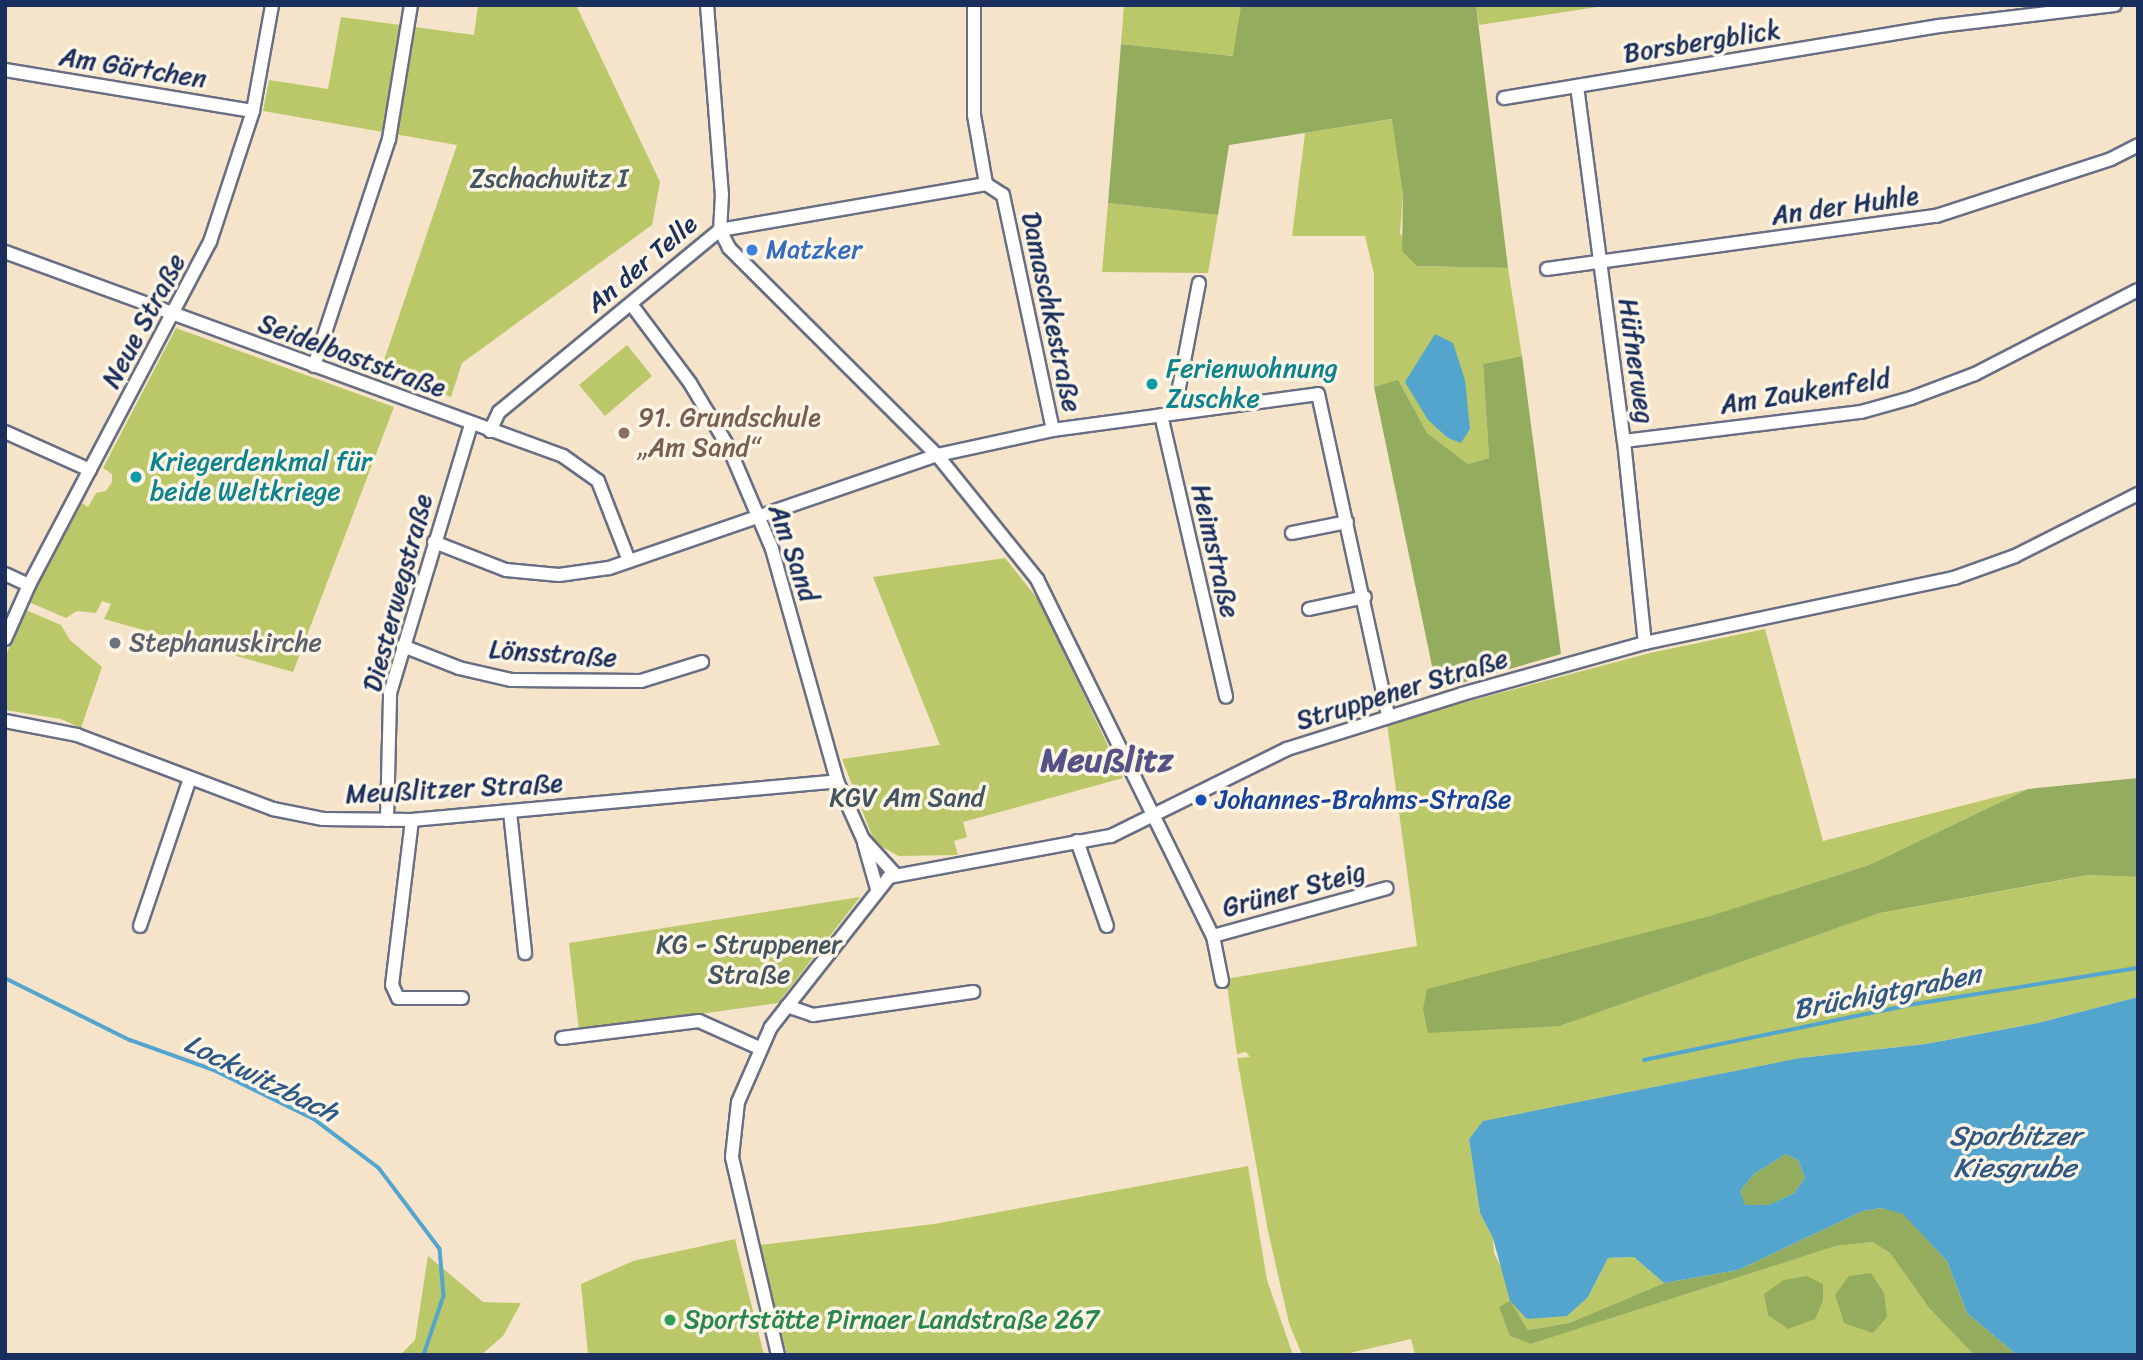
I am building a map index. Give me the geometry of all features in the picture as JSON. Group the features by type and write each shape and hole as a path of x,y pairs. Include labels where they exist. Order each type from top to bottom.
{"street":[{"name":"Neue Straße","path":"5,639 29,585 174,317 210,242 253,111 272,5"},
{"path":"314,366 389,139 411,5"},
{"path":"707,5 722,194 720,230 729,248 937,455 1018,551 1048,597 1153,819 1213,936 1222,981"},
{"name":"Damaschkestraße","path":"974,5 974,116 986,184 1003,195 1052,430"},
{"name":"Borsbergblick","path":"1504,98 1939,26 2115,5"},
{"name":"Am Gärtchen","path":"5,71 253,111"},
{"name":"Hüfnerweg","path":"1577,86 1624,442 1645,643"},
{"name":"An der Huhle","path":"1547,269 1936,216 2111,159 2138,145"},
{"name":"An der Telle","path":"490,431 499,412 720,230 986,184"},
{"name":"Seidelbaststraße","path":"5,252 174,317 563,456 598,481 629,561"},
{"path":"1178,412 1177,398 1199,283"},
{"name":"Am Zaukenfeld","path":"1624,442 1861,412 1911,398 1975,374 2138,290"},
{"name":"Am Sand","path":"631,304 690,383 729,448 759,517 837,781 863,839 867,864 877,889"},
{"path":"434,542 506,569 559,575 629,561 937,455 1052,430 1223,404 1234,409 1318,394 1365,597 1388,715"},
{"name":"Heimstraße","path":"1161,415 1226,697"},
{"name":"Diesterwegstraße","path":"387,820 390,693 471,424"},
{"path":"5,432 90,470"},
{"name":"Struppener Straße","path":"778,1355 732,1157 738,1102 759,1048 787,1006 877,889 895,874 1111,836 1153,819 1287,749 1388,715 1645,643 1954,578 2015,556 2138,494"},
{"path":"1292,533 1347,522"},
{"path":"5,574 29,585"},
{"path":"1309,610 1365,597"},
{"name":"Lönsstraße","path":"402,646 458,668 510,680 641,681 702,662"},
{"name":"Meußlitzer Straße","path":"5,721 77,734 273,809 323,819 412,820 837,781"},
{"path":"140,926 190,778"},
{"path":"510,812 525,953"},
{"path":"412,820 392,985 398,998 462,998"},
{"name":"Am Sand","path":"863,839 895,874"},
{"path":"1077,841 1107,926"},
{"name":"Grüner Steig","path":"1213,936 1387,888"},
{"path":"787,1006 814,1015 974,992"},
{"path":"562,1038 699,1020 759,1048"}],"green space":[{"name":"Zschachwitz I","path":"478,5 576,5 660,182 652,225 462,363 451,397 380,372 457,145 263,111 269,80 328,89 341,17 474,35"},
{"path":"1124,5 1241,5 1234,56 1121,44"},
{"path":"1241,5 1476,5 1508,268 1417,266 1402,251 1403,195 1392,119 1229,145 1218,215 1108,203 1121,44 1233,56"},
{"path":"1476,5 1610,5 1479,25"},
{"path":"1393,119 1403,195 1400,233 1417,266 1508,268 1522,356 1483,364 1489,458 1468,464 1427,433 1398,381 1374,387 1374,274 1365,236 1292,236 1305,133"},
{"path":"1108,203 1218,215 1208,273 1102,272"},
{"path":"176,328 394,407 293,672 104,619 111,604 102,601 96,613 77,611 66,618 29,602 82,503 88,507 96,493 106,491 112,482 112,474 103,468"},
{"path":"627,345 652,376 605,416 579,385"},
{"path":"1522,356 1561,654 1437,690 1374,387 1398,380 1427,433 1468,464 1489,458 1483,364"},
{"name":"KGV Am Sand","path":"1005,558 1041,603 1123,778 963,822 967,837 954,841 958,855 899,856 875,843 842,759 940,745 873,577"},
{"path":"26,610 61,625 70,640 102,667 81,728 61,719 5,710 5,657"},
{"path":"1765,629 1823,841 2028,789 1869,865 1711,916 1560,1026 1880,913 2090,875 2138,877 2138,997 2038,1023 1926,1044 1800,1058 1484,1121 1469,1139 1480,1213 1493,1238 1494,1253 1527,1319 1588,1297 1608,1258 1634,1257 1664,1283 1569,1323 1528,1330 1510,1302 1499,1307 1531,1344 1836,1246 1872,1242 1890,1253 1929,1308 1974,1355 1415,1355 1411,1339 1341,1355 1302,1355 1289,1323 1268,1231 1237,1058 1250,1057 1246,1052 1237,1054 1226,979 1417,946 1387,723 1650,653"},
{"path":"2138,778 2138,877 2089,875 1880,913 1560,1026 1428,1033 1423,1009 1427,989 1710,916 1869,865 2028,789"},
{"name":"KG - Struppener Straße","path":"860,897 778,1003 579,1031 569,943"},
{"path":"1786,1154 1798,1160 1805,1178 1794,1193 1768,1206 1744,1205 1740,1191 1754,1174"},
{"path":"1248,1166 1267,1280 1293,1355 787,1355 759,1245 934,1224"},
{"path":"1881,1208 1903,1213 1947,1261 1967,1313 2017,1355 1974,1355 1929,1308 1890,1253 1872,1242 1836,1246 1531,1344 1510,1336 1499,1307 1510,1301 1528,1330 1569,1323 1664,1283 1738,1270 1863,1211"},
{"name":"Sportstätte Pirnaer Landstraße 267","path":"735,1239 764,1355 588,1355 581,1284 633,1261"},
{"path":"428,1256 483,1302 521,1303 503,1336 481,1355 400,1355 415,1340"},
{"path":"1871,1273 1884,1293 1887,1317 1873,1333 1844,1323 1835,1295 1849,1276"},
{"path":"1807,1276 1823,1284 1823,1300 1815,1319 1788,1329 1768,1315 1764,1294 1784,1280"}],"water":[{"path":"1435,334 1453,343 1465,380 1470,429 1461,443 1448,438 1428,420 1405,382"},
{"name":"Sporbitzer Kiesgrube","path":"2138,997 2138,1355 2017,1355 1967,1313 1947,1261 1903,1214 1881,1208 1863,1211 1738,1270 1664,1283 1634,1257 1608,1258 1588,1297 1567,1316 1527,1319 1510,1301 1493,1238 1480,1213 1469,1139 1483,1121 1800,1058 1926,1044 2038,1023","holes":["1786,1154 1798,1160 1805,1178 1794,1193 1769,1205 1745,1205 1740,1191 1754,1174"]}],"waterway":[{"name":"Brüchigtgraben","path":"1644,1060 1909,1005 2138,968"},
{"name":"Lockwitzbach","path":"5,978 130,1040 214,1070 314,1119 379,1168 440,1249 444,1296 424,1355"}],"place":[{"name":"Matzker","path":"752,250"},
{"name":"Ferienwohnung Zuschke","path":"1152,384"},
{"name":"91. Grundschule „Am Sand“","path":"624,433"},
{"name":"Kriegerdenkmal für beide Weltkriege","path":"136,477"},
{"name":"Stephanuskirche","path":"115,643"},
{"name":"Johannes-Brahms-Straße","path":"1201,800"},
{"name":"Sportstätte Pirnaer Landstraße 267","path":"670,1320"}],"district":[{"name":"Meußlitz","path":"1107,761"}]}
